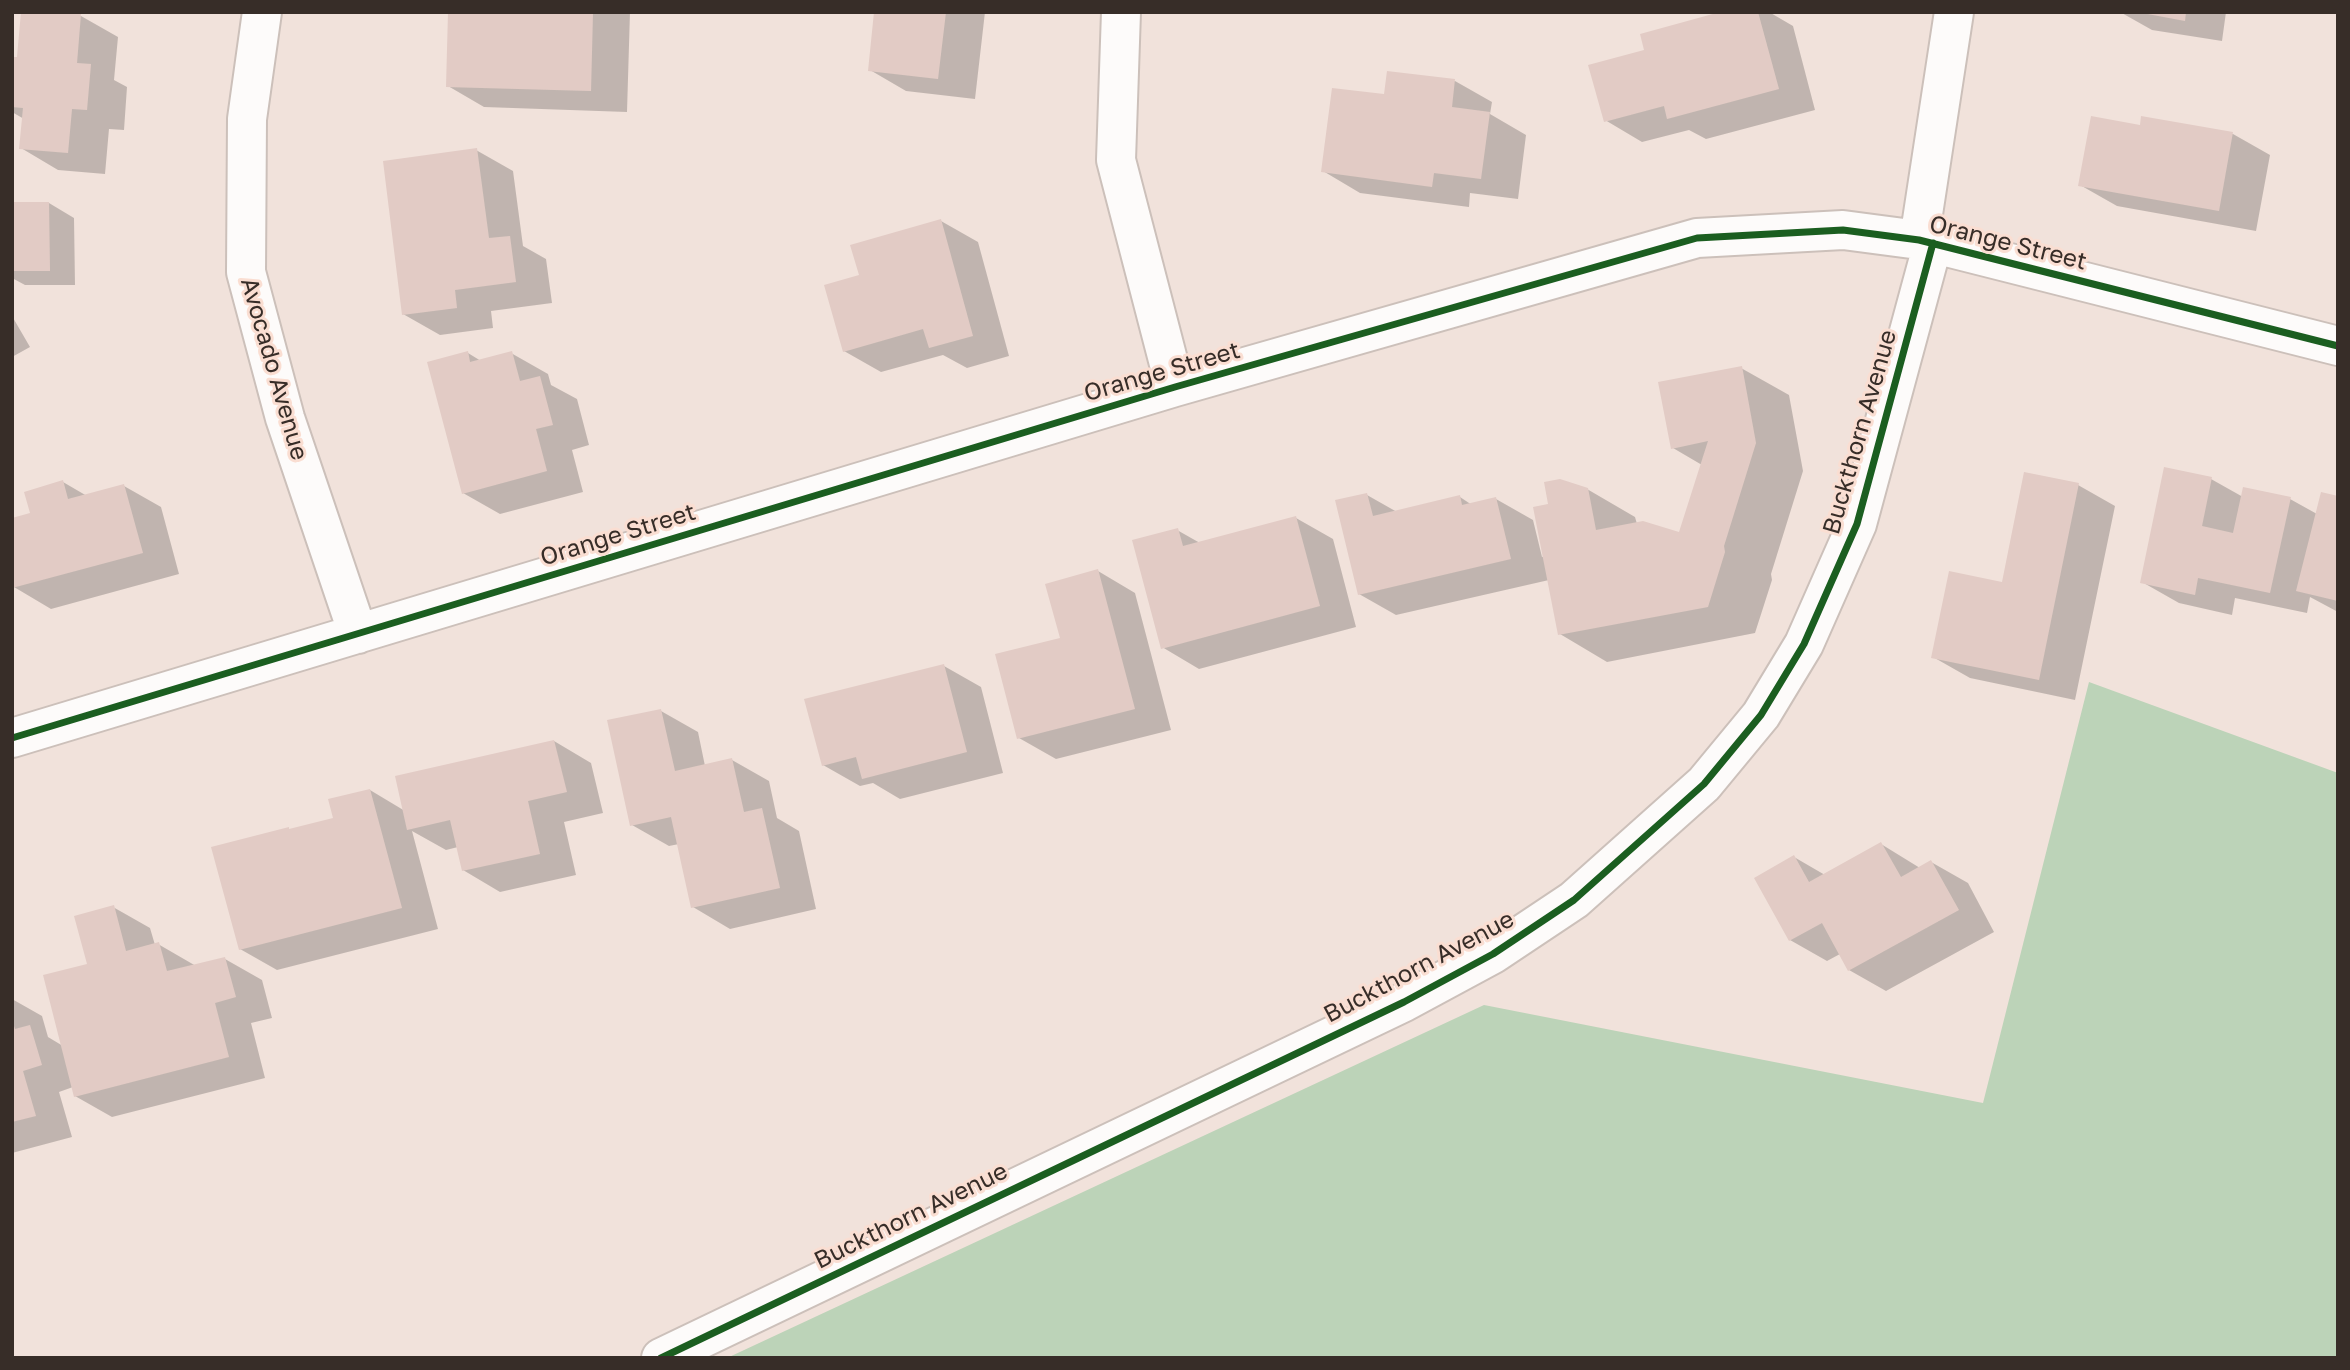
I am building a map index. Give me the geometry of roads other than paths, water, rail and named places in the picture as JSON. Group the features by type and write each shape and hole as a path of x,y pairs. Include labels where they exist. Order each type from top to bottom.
{"street":[{"name":"Avocado Avenue","path":"262,12 247,118 246,272 285,418 358,634"},
{"path":"1121,12 1116,160 1175,387"},
{"name":"Buckthorn Avenue","path":"661,1358 1404,1002 1493,954 1574,900 1704,784 1761,715 1804,644 1857,524 1926,241 1954,12"},
{"name":"Orange Street","path":"12,738 1175,387 1698,238 1843,230 1926,241 2338,346"}]}
